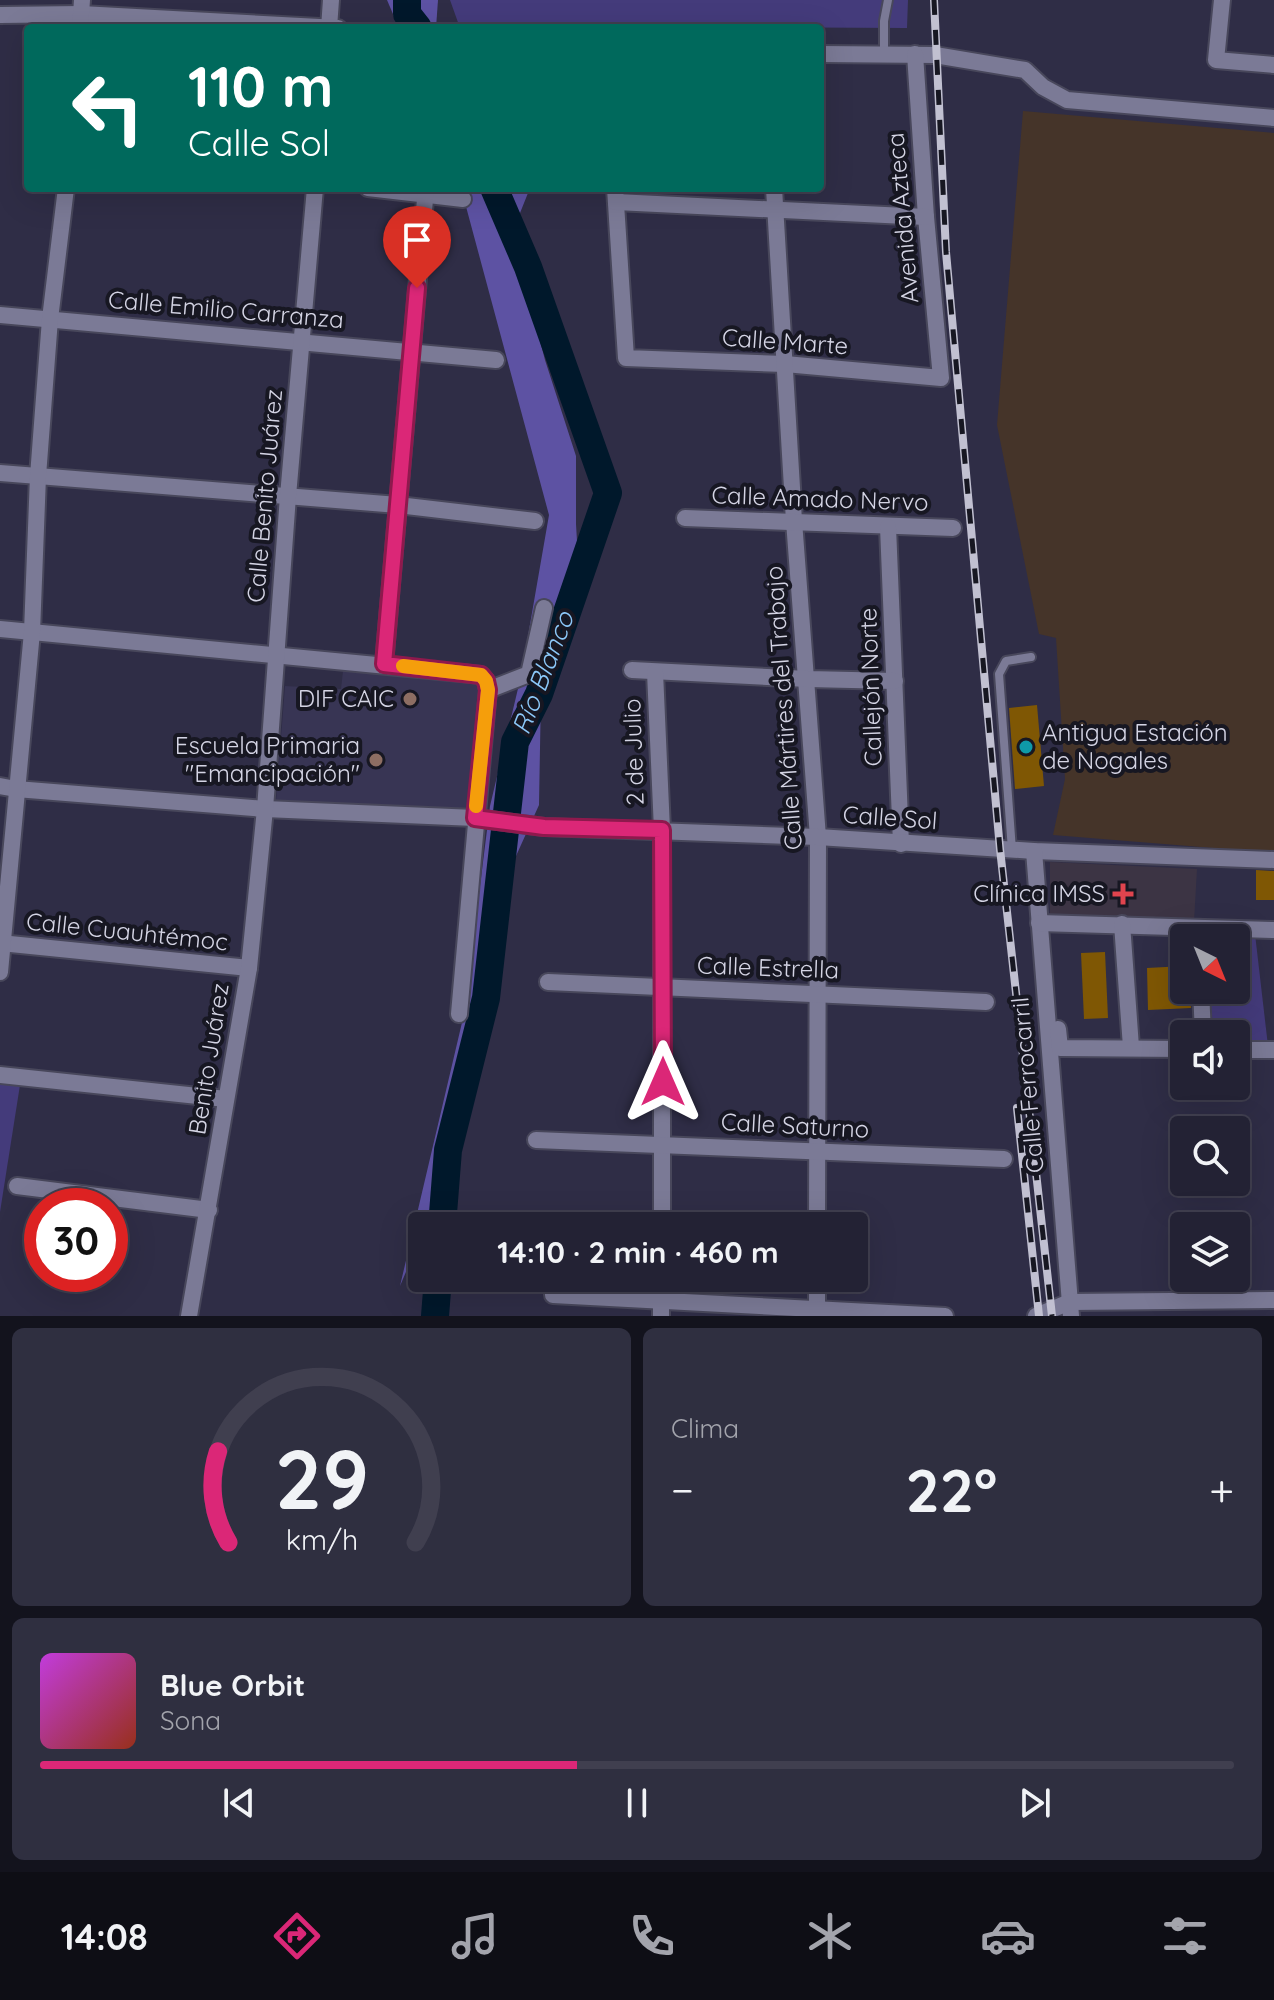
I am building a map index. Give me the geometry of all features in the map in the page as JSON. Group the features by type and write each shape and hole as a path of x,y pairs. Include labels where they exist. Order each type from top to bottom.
{"street":[{"path":"329,24 331,0"},
{"path":"1222,0 1216,60 1274,65"},
{"path":"0,15 81,14 258,24"},
{"path":"824,54 884,46 915,54 1025,70 1043,87 1067,100 1274,118"},
{"name":"Avenida Azteca","path":"915,54 941,378"},
{"path":"0,972 8,787 32,632 38,476 50,319 66,192"},
{"name":"Calle Benito Juárez","path":"265,809 315,192"},
{"path":"384,664 426,192"},
{"path":"434,192 463,199"},
{"name":"Calle Mártires del Trabajo","path":"774,192 794,521 818,837 817,1212"},
{"path":"616,195 775,210 926,217"},
{"name":"Calle Marte","path":"616,195 626,358 785,364 941,378"},
{"name":"Calle Emilio Carranza","path":"0,315 496,360"},
{"path":"0,473 398,505 535,521"},
{"name":"Calle Amado Nervo","path":"685,518 953,528"},
{"name":"Callejón Norte","path":"888,527 901,844"},
{"path":"487,685 529,674 544,608"},
{"path":"0,629 481,675 487,685 482,819 459,1014"},
{"path":"632,670 895,681"},
{"name":"2 de Julio","path":"655,672 662,830 662,1212"},
{"name":"Calle Sol","path":"8,787 265,809 482,819 544,827 1274,860"},
{"name":"Benito Juárez","path":"189,1316 249,968 265,809"},
{"name":"Calle Ferrocarril","path":"1034,851 1044,923 1071,1309"},
{"path":"1170,930 1122,924 1044,923 1060,1048 1170,1048"},
{"path":"1122,924 1131,1047"},
{"path":"1250,931 1274,930"},
{"name":"Calle Cuauhtémoc","path":"1,943 249,968"},
{"name":"Calle Estrella","path":"548,982 986,1002"},
{"path":"1250,1050 1274,1050"},
{"path":"0,1075 226,1099"},
{"name":"Calle Saturno","path":"536,1140 1004,1159"},
{"path":"17,1186 209,1210"},
{"path":"553,1295 661,1309 945,1316"},
{"path":"1036,1316 1071,1309 1274,1300"}],"lane":[{"path":"884,46 888,0"},
{"path":"1006,849 999,674 1006,661 1031,657"}],"shaded area":[{"path":"387,0 438,0 436,24 397,24"},
{"path":"450,0 908,0 907,28 824,28 824,24 459,24"},
{"path":"1023,111 1274,133 1274,853 1053,835 1065,779 1056,638 1039,634 997,425"},
{"path":"462,192 528,192 512,233 545,360 576,456 579,576 541,692 539,805 507,876 478,1082 431,1212 417,1212 464,1014 490,806 521,676 549,515"},
{"name":"Escuela Primaria \"Emancipación\"","path":"343,671 481,684 469,810 276,802 285,686 341,689"},
{"name":"Clínica IMSS","path":"1050,862 1197,869 1194,922 1050,918"},
{"path":"1250,934 1255,934 1268,1046 1250,1046 1250,1020 1208,1020 1207,1004 1250,1004"},
{"path":"0,1083 20,1085 0,1212"},
{"path":"408,1252 408,1267 400,1286"}],"building":[{"name":"Antigua Estación de Nogales","path":"1037,705 1044,786 1015,789 1009,708"},
{"path":"1256,870 1274,871 1274,900 1256,900"},
{"path":"1105,952 1108,1018 1084,1019 1081,953"},
{"path":"1170,967 1170,1004 1191,1004 1191,1008 1148,1010 1147,968"}],"waterway":[{"name":"Río Blanco","path":"407,0 407,14 415,24"},
{"name":"Río Blanco","path":"443,1212 448,1150 486,998 515,742 539,694 608,493 528,267 496,192"},
{"name":"Río Blanco","path":"435,1316 437,1292"}],"railway":[{"path":"934,0 946,252 1000,849 1052,1316"},
{"path":"1017,1108 1039,1316"}],"slow traffic":[{"path":"403,666 481,675 486,681 488,690 476,806"}],"place":[{"name":"DIF CAIC","path":"410,699"},
{"name":"Antigua Estación de Nogales","path":"1026,747"},
{"name":"Escuela Primaria \"Emancipación\"","path":"376,760"},
{"name":"Clínica IMSS","path":"1123,894"}],"route":[{"path":"417,288 384,664 481,675 486,681 488,690 475,818 544,827 662,830 663,1082"}]}
